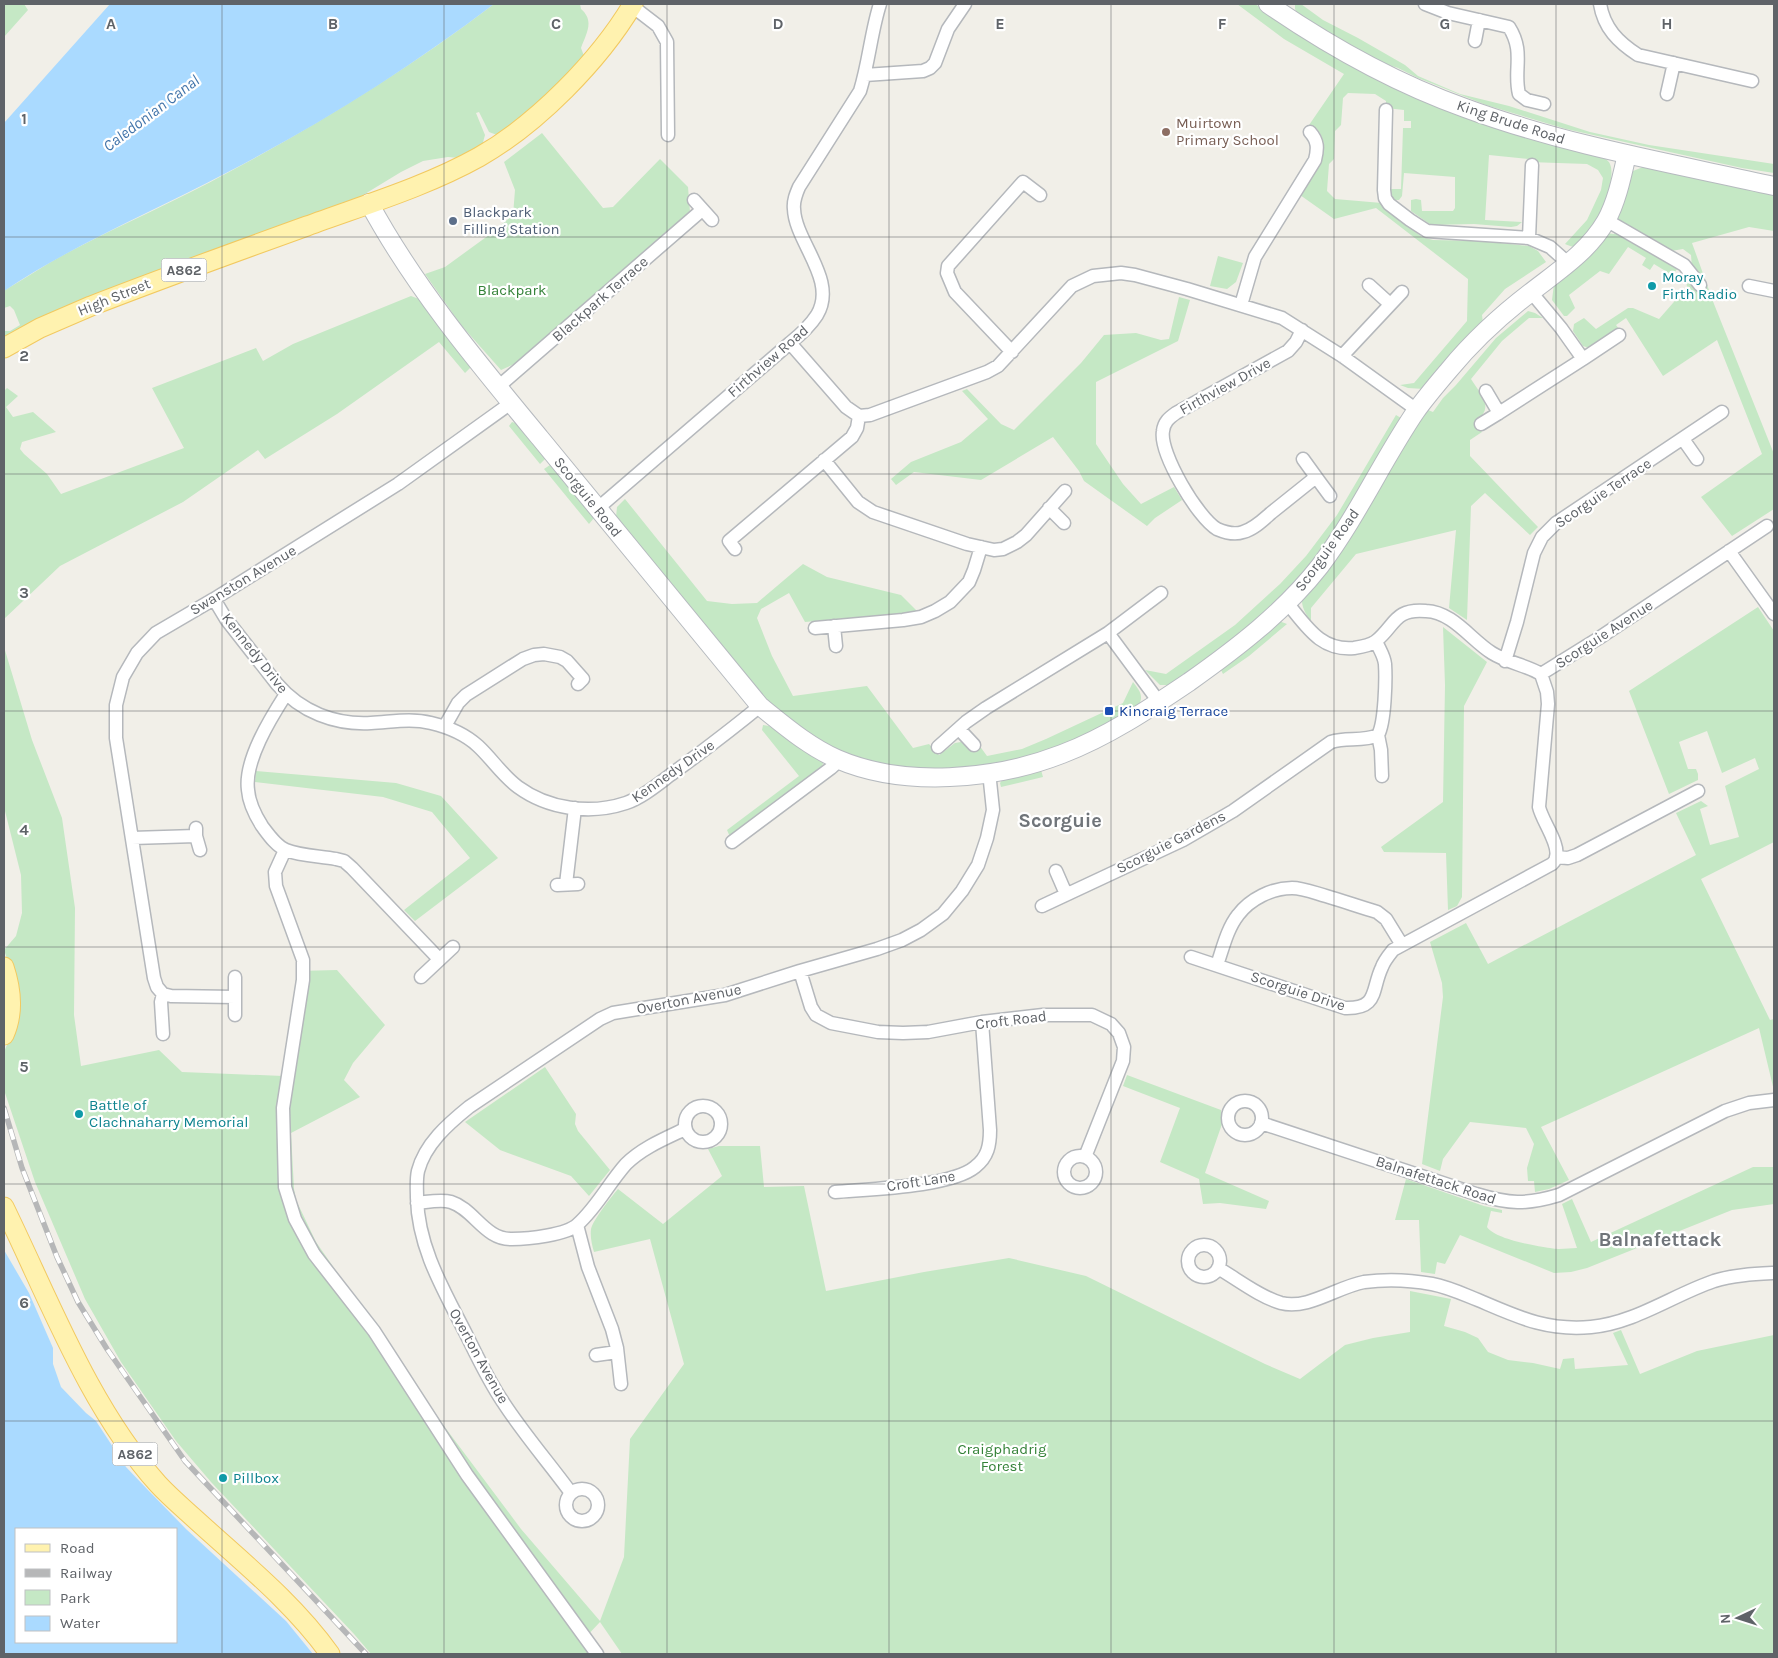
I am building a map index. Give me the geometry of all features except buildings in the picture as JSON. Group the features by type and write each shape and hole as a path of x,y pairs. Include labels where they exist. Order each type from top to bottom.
{"main road":[{"name":"A862","path":"369,203 461,166 503,141 534,117 580,72 614,31 632,5"},
{"name":"High Street","path":"4,348 40,328 91,306 369,203"},
{"path":"4,966 11,998 4,1034"},
{"name":"A862","path":"4,1207 69,1345 116,1430 158,1485 279,1595 317,1636 330,1654"}],"street":[{"name":"Firthview Road","path":"597,508 790,343 807,328 818,314 823,298 820,276 797,222 794,211 794,199 799,187 860,91 880,4"},
{"path":"865,75 930,68 935,63 948,29 965,4"},
{"path":"1425,4 1448,13 1509,27 1519,56 1519,94 1527,100 1544,104"},
{"path":"1600,4 1601,14 1610,32 1638,55 1752,80"},
{"path":"632,5 658,26 666,42 668,135"},
{"name":"King Brude Road","path":"1276,6 1357,59 1405,83 1463,108 1556,137 1774,186"},
{"path":"1475,41 1479,20"},
{"path":"1667,94 1674,64"},
{"path":"1386,110 1384,190 1385,198 1389,204 1427,231 1529,238 1550,247 1569,264"},
{"path":"1240,305 1255,257 1315,160 1318,148 1316,139 1310,132"},
{"name":"Scorguie Road","path":"369,203 386,234 438,310 511,403 760,706 796,736 840,760 870,769 916,776 948,777 989,772 1042,761 1110,732 1159,702 1216,662 1288,604 1320,566 1349,523 1417,410 1474,341 1500,317 1569,264 1590,243 1606,220 1615,198 1626,154"},
{"path":"1529,238 1532,165"},
{"path":"1012,352 955,292 947,272 948,266 1023,182 1040,195"},
{"name":"Blackpark Terrace","path":"498,387 698,205 712,220"},
{"path":"1606,220 1684,265 1700,285"},
{"path":"790,343 846,407 859,416 870,416 987,372 998,366 1072,286 1093,276 1121,273 1135,275 1282,318 1342,356 1417,410"},
{"path":"1368,285 1390,304"},
{"path":"1749,286 1774,291"},
{"path":"1342,356 1402,292"},
{"path":"1531,292 1562,328 1583,359"},
{"name":"Firthview Drive","path":"1302,330 1296,342 1288,351 1171,416 1163,429 1162,439 1166,453 1182,487 1205,517 1216,528 1228,533 1242,533 1254,526 1316,477"},
{"path":"1481,424 1619,335"},
{"path":"1486,391 1499,413"},
{"name":"Swanston Avenue","path":"163,1034 161,1002 163,994 157,987 154,978 116,738 116,704 123,677 137,653 156,633 398,484 511,403"},
{"name":"Scorguie Terrace","path":"1504,661 1517,622 1534,553 1542,537 1556,523 1722,412"},
{"path":"735,549 729,541 852,437 857,428 859,416"},
{"path":"1683,439 1697,460"},
{"path":"1303,459 1330,496"},
{"path":"824,460 858,502 873,512 994,550 1010,546 1026,535 1065,491"},
{"path":"1049,508 1064,522"},
{"name":"Scorguie Avenue","path":"1376,641 1401,615 1413,611 1426,610 1441,614 1453,621 1491,653 1504,661 1542,674 1608,633 1767,526"},
{"path":"815,628 903,620 921,617 935,611 950,602 969,582 981,547"},
{"path":"1729,551 1774,614"},
{"path":"938,748 986,708 1108,633 1161,593"},
{"name":"Kennedy Drive","path":"214,599 226,618 286,694 300,706 319,715 356,723 419,720 445,726 465,736 478,746 505,776 533,797 556,805 594,810 627,803 646,793 760,706"},
{"path":"1288,604 1315,636 1328,644 1342,649 1361,647 1376,641 1382,653 1384,663 1383,722 1378,736 1381,750 1382,776"},
{"path":"834,626 836,646"},
{"path":"1108,633 1159,702"},
{"path":"445,726 458,703 466,695 523,659 534,655 552,655 567,661 583,679 578,684"},
{"path":"1542,674 1548,704 1539,808 1554,841 1556,857 1568,858 1577,855 1698,791"},
{"path":"286,694 274,713 250,766 247,780 250,802 256,817 275,841 285,850 344,862 359,874 439,960"},
{"path":"959,729 974,745"},
{"name":"Scorguie Gardens","path":"1042,906 1183,840 1233,810 1331,742 1378,736"},
{"path":"732,842 840,760"},
{"name":"Overton Avenue","path":"571,1493 490,1382 434,1272 419,1223 417,1203 418,1171 425,1155 434,1140 469,1107 600,1018 613,1013 726,995 902,940 921,930 943,914 962,890 978,865 987,838 993,810 989,772"},
{"path":"567,884 575,808"},
{"path":"132,838 196,832 200,850"},
{"path":"285,850 276,872 276,886 303,960 304,980 283,1108 285,1187 295,1220 314,1254 374,1331 467,1475 597,1654"},
{"name":"Scorguie Drive","path":"1192,957 1346,1008 1357,1008 1367,1005 1373,996 1382,967 1393,950 1544,869 1552,864 1556,857"},
{"path":"1056,871 1066,894"},
{"path":"1217,965 1229,929 1238,914 1262,895 1277,889 1293,888 1307,890 1378,912 1386,918 1402,945"},
{"path":"421,977 453,947"},
{"name":"Croft Road","path":"800,971 811,1007 816,1015 831,1023 878,1032 928,1032 982,1022 1043,1015 1092,1015 1111,1024 1119,1033 1124,1046 1123,1061 1085,1157"},
{"path":"235,977 236,1015"},
{"path":"163,994 171,996 236,997"},
{"name":"Croft Lane","path":"835,1192 952,1178 975,1167 984,1157 990,1145 990,1130 982,1022"},
{"name":"Balnafettack Road","path":"1261,1123 1476,1194 1500,1201 1517,1203 1540,1201 1559,1195 1725,1111 1749,1103 1774,1100"},
{"path":"417,1203 451,1202 502,1239 536,1237 564,1231 577,1225 626,1165 637,1155 657,1142 685,1129"},
{"path":"577,1225 588,1267 612,1329 618,1352 621,1384"},
{"path":"1218,1268 1282,1304 1300,1303 1364,1282 1408,1281 1433,1284 1452,1289 1525,1320 1547,1326 1570,1328 1612,1323 1636,1315 1716,1280 1774,1273"},
{"path":"596,1355 618,1352"}],"green space":[{"path":"4,4 24,4 28,10 4,37"},
{"path":"494,4 580,4 581,9 588,18 588,28 581,48 584,56 582,59 540,102 497,135 489,132 479,112 476,113 485,135 482,146 459,158 448,157 423,161 355,200 9,336 4,335 4,331 10,331 20,325 14,310 10,306 4,308 5,290 67,253 209,183 298,134 398,72"},
{"path":"1237,4 1255,4 1292,29 1476,120 1528,138 1598,156 1607,160 1610,164 1612,172 1602,209 1590,233 1575,247 1565,244 1587,220 1601,190 1603,178 1598,170 1587,164 1529,162 1528,159 1489,155 1485,220 1522,222 1517,226 1511,227 1474,224 1431,225 1411,211 1411,200 1421,200 1422,211 1453,211 1455,208 1455,177 1404,173 1402,196 1399,200 1394,200 1390,196 1390,189 1401,189 1403,128 1411,128 1411,121 1404,121 1404,110 1386,108 1386,101 1375,94 1348,93 1343,98 1341,125 1335,131 1334,159 1329,164 1327,191 1335,199 1382,203 1393,215 1422,237 1433,240 1482,241 1529,246 1538,251 1546,262 1505,289 1482,315 1483,323 1424,389 1408,388 1400,385 1414,383 1467,321 1468,279 1376,208 1334,219 1300,195 1320,163 1324,145 1322,136 1316,128 1307,128 1344,74 1284,39"},
{"path":"1295,4 1301,4 1323,20 1405,65 1418,76 1460,94 1509,106 1590,132 1649,145 1774,164 1774,173 1742,168 1566,129 1486,105 1380,62 1354,49 1298,14"},
{"name":"Blackpark","path":"542,133 603,208 613,207 660,159 688,187 690,212 527,355 501,370 461,325 425,274 445,267 513,215 515,190 504,162"},
{"path":"1643,167 1774,194 1774,231 1749,227 1692,243 1714,304 1774,454 1774,509 1732,536 1701,497 1762,454 1717,340 1663,376 1626,318 1616,325 1619,329 1589,348 1583,346 1573,331 1574,324 1584,318 1596,329 1628,308 1633,308 1659,319 1687,287 1686,276 1692,268 1691,255 1683,249 1671,251 1616,219 1633,171"},
{"path":"1617,231 1679,267 1672,275 1654,264 1650,270 1642,265 1646,258 1628,247 1609,274 1600,271 1569,295 1575,308 1567,316 1564,316 1552,300 1554,284 1607,233 1614,234"},
{"path":"1218,256 1243,263 1236,282 1227,289 1210,286"},
{"path":"411,296 419,299 471,367 465,373 439,342 337,414 265,459 258,450 183,502 60,566 4,619 4,391 7,388 18,396 6,407 13,417 33,412 56,432 22,442 20,449 47,474 61,494 184,448 152,388 256,348 263,361 293,344"},
{"path":"1179,297 1190,300 1178,341 1096,382 1096,444 1123,484 1141,504 1174,487 1182,500 1155,518 1147,526 1084,481 1079,471 1053,437 981,480 914,472 896,485 891,479 911,462 961,442 988,419 962,391 967,389 1001,424 1014,430 1081,363 1104,335 1136,333 1161,340 1169,339"},
{"path":"1528,311 1543,318 1529,318 1502,341 1471,379 1482,395 1485,406 1481,416 1475,421 1482,432 1470,440 1470,456 1538,527 1530,535 1485,493 1471,506 1467,620 1449,608 1456,530 1356,554 1311,608 1311,622 1306,615 1302,601 1425,411 1433,412 1496,338"},
{"path":"1396,415 1401,418 1355,503 1301,580 1245,632 1175,682 1169,685 1160,685 1145,670 1166,674 1235,625 1280,584 1306,556 1337,515"},
{"path":"512,422 518,424 546,458 540,464 509,426"},
{"path":"550,465 594,518 589,524 544,469"},
{"path":"625,499 707,601 732,604 757,603 803,564 827,577 901,595 918,612 805,622 789,593 761,609 757,618 772,656 793,696 867,686 913,748 929,744 939,755 955,743 961,742 971,751 979,745 987,756 1022,749 1123,703 1133,682 1140,693 1139,705 1090,733 1064,745 1038,755 997,763 934,769 876,762 848,753 821,741 795,725 769,704 757,691 616,517 617,507"},
{"path":"1758,607 1774,631 1774,842 1701,879 1770,1020 1774,1019 1774,1091 1759,1028 1541,1127 1569,1180 1549,1189 1535,1192 1534,1181 1528,1181 1527,1168 1534,1144 1526,1128 1470,1122 1443,1159 1440,1171 1422,1164 1443,997 1442,983 1430,942 1466,923 1488,964 1696,855 1676,813 1701,801 1708,806 1700,809 1710,845 1739,837 1725,786 1759,769 1755,758 1722,773 1707,731 1679,742 1688,769 1696,769 1698,780 1669,794 1629,691"},
{"path":"1279,621 1287,624 1249,656 1223,674 1220,668"},
{"path":"1443,627 1487,662 1464,706 1462,897 1457,906 1448,910 1446,853 1384,852 1381,847 1443,802 1445,685"},
{"name":"Craigphadrig Forest","path":"4,647 32,740 62,818 75,908 74,1015 81,1066 159,1050 182,1072 283,1076 297,971 337,970 385,1025 353,1063 344,1080 360,1097 291,1133 296,1200 316,1242 444,1426 521,1529 600,1621 624,1557 630,1439 684,1364 650,1239 594,1252 591,1238 592,1225 618,1189 663,1224 722,1176 708,1149 719,1146 760,1146 764,1187 804,1186 826,1291 1009,1258 1086,1276 1265,1364 1300,1379 1345,1345 1410,1332 1410,1291 1451,1299 1444,1326 1478,1338 1488,1352 1508,1360 1560,1369 1563,1359 1574,1358 1575,1369 1628,1365 1613,1333 1621,1330 1640,1374 1697,1351 1774,1335 1774,1654 622,1654 600,1622 583,1640 591,1654 371,1654 211,1482 176,1441 121,1362 85,1299 35,1182 4,1090 4,1052 9,1040 16,984 4,950 16,936 22,913 21,875 4,807"},
{"path":"763,725 769,726 824,761 821,769 730,837 727,830 799,776 762,730"},
{"path":"1041,770 1043,777 1001,787 1000,783 1003,779"},
{"path":"256,771 396,783 441,796 498,858 415,921 404,910 470,858 432,812 383,797 255,782"},
{"path":"545,1067 576,1114 575,1124 578,1131 610,1170 589,1196 571,1176 500,1150 465,1122"},
{"path":"1127,1075 1221,1110 1222,1124 1205,1173 1269,1201 1266,1209 1220,1203 1203,1204 1199,1179 1160,1162 1180,1108 1123,1086"},
{"path":"1753,1167 1774,1167 1774,1204 1732,1210 1587,1268 1571,1272 1554,1273 1460,1235 1445,1264 1437,1262 1435,1274 1421,1272 1419,1220 1395,1220 1406,1179 1484,1206 1502,1210 1502,1213 1491,1211 1487,1227 1498,1235 1543,1247 1557,1249 1577,1248 1562,1204 1572,1199 1591,1242"}],"water":[{"name":"Caledonian Canal","path":"110,4 494,4 431,50 365,94 263,154 86,243 4,291 4,123"},
{"path":"4,1250 29,1293 53,1348 53,1364 61,1387 96,1421 126,1467 186,1529 286,1621 313,1654 4,1654"}],"railway":[{"path":"4,1108 22,1168 57,1257 78,1302 107,1349 185,1461 366,1654"}],"place":[{"name":"Muirtown Primary School","path":"1166,132"},
{"name":"Blackpark Filling Station","path":"453,221"},
{"name":"Moray Firth Radio","path":"1652,286"},
{"name":"Kincraig Terrace","path":"1109,711"},
{"name":"Battle of Clachnaharry Memorial","path":"79,1114"},
{"name":"Pillbox","path":"223,1478"}],"district":[{"name":"Scorguie","path":"1060,820"},
{"name":"Balnafettack","path":"1660,1239"}]}
